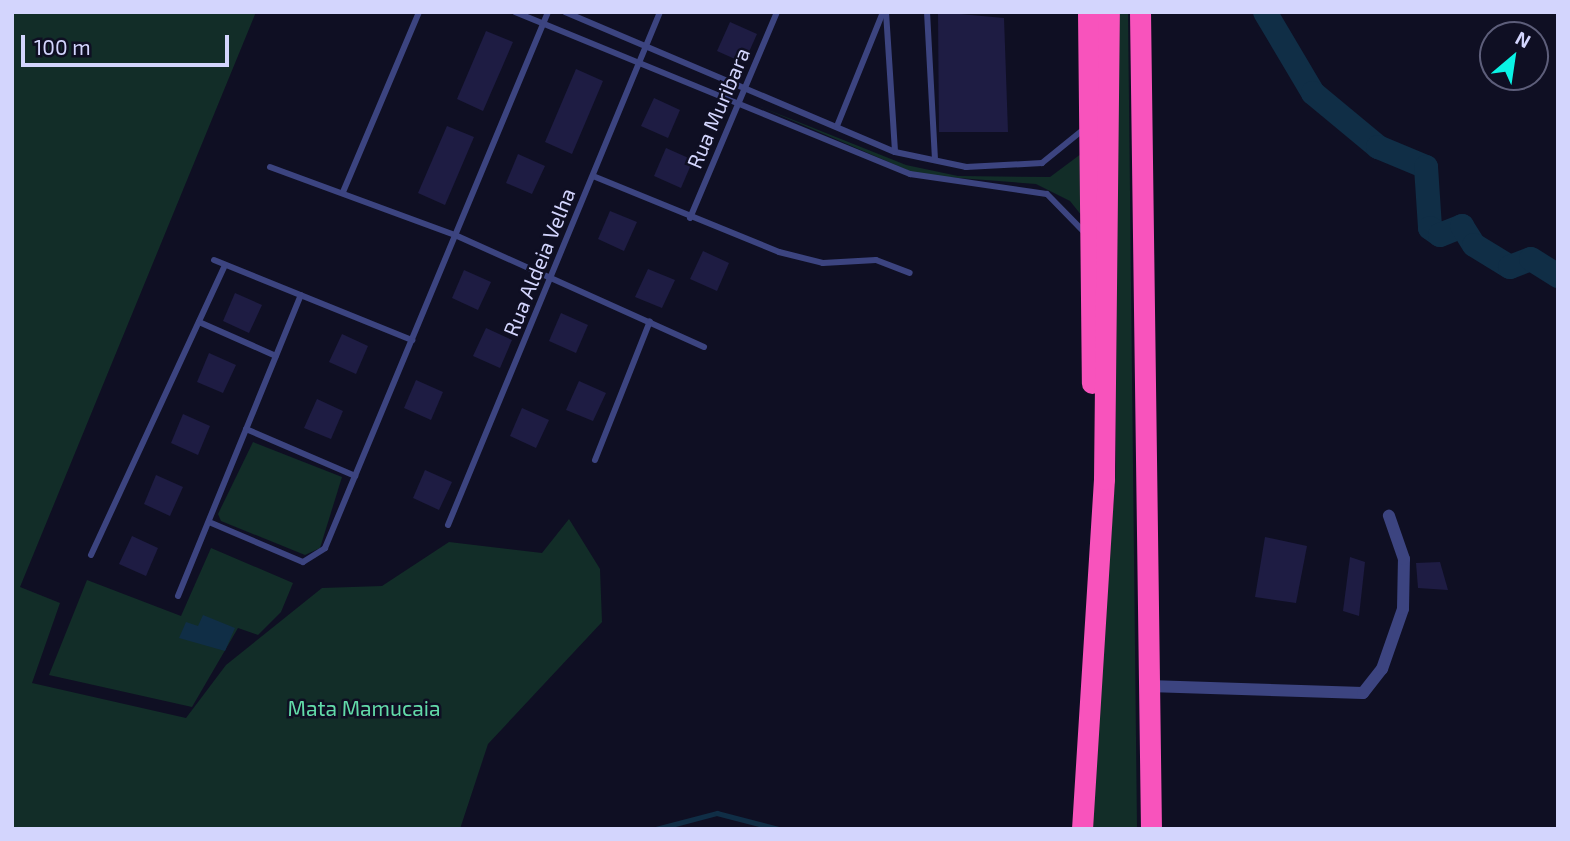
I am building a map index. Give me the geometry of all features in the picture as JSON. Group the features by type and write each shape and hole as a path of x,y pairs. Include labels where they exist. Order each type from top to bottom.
{"highway":[{"path":"1088,12 1092,409 1104,479"},
{"path":"1082,829 1104,479 1109,12"},
{"path":"1140,12 1151,829"}],"street":[{"path":"1149,686 1363,693 1382,669 1403,609 1404,559 1389,516"}],"lane":[{"path":"343,192 419,12"},
{"path":"515,12 853,152 942,183 1047,194 1091,242"},
{"path":"209,522 312,561 324,548 548,12"},
{"path":"565,12 895,152 966,167 1042,163 1064,151 1090,122"},
{"name":"Rua Aldeia Velha","path":"448,524 660,12"},
{"name":"Rua Muribara","path":"690,218 777,12"},
{"path":"838,126 885,12"},
{"path":"885,12 895,152"},
{"path":"927,12 934,160"},
{"path":"853,152 857,135"},
{"path":"270,167 455,234 704,347"},
{"path":"593,176 690,218 779,252 823,263 876,260 910,273"},
{"path":"214,260 412,340"},
{"path":"91,555 225,265"},
{"path":"178,596 301,295"},
{"path":"595,460 650,321"},
{"path":"200,322 276,356"},
{"path":"246,429 355,476"}],"green space":[{"name":"Mata Mamucaia","path":"12,12 256,12 20,587 60,603 32,683 186,718 226,665 322,588 382,586 449,542 542,553 569,519 600,569 602,622 488,744 460,829 12,829"},
{"path":"1114,12 1128,12 1137,829 1090,829 1116,466"},
{"path":"756,105 906,165 958,176 1050,177 1089,148 1086,221 1070,201 1036,184 919,175"},
{"path":"253,442 342,477 320,548 305,555 221,521 218,514"},
{"path":"211,548 293,583 281,612 258,635 238,628 192,707 49,675 87,580 181,616"}],"water":[{"path":"203,615 235,628 225,651 179,638 186,622 198,626"}],"building":[{"path":"938,12 1004,18 1008,132 939,132"},
{"path":"730,22 757,34 744,63 717,51"},
{"path":"486,31 513,42 483,111 457,99"},
{"path":"576,69 603,81 572,154 545,142"},
{"path":"654,98 680,110 668,138 641,126"},
{"path":"447,126 474,137 445,205 418,193"},
{"path":"666,148 693,160 681,188 654,176"},
{"path":"518,154 545,166 532,194 506,183"},
{"path":"610,211 637,222 624,251 598,239"},
{"path":"703,251 729,263 717,291 690,279"},
{"path":"648,269 675,280 662,308 635,297"},
{"path":"464,270 491,282 478,310 452,298"},
{"path":"235,293 262,305 249,333 223,321"},
{"path":"561,313 588,325 576,353 549,341"},
{"path":"486,328 512,340 500,368 473,356"},
{"path":"342,334 368,346 356,374 329,362"},
{"path":"209,353 236,365 223,393 197,382"},
{"path":"416,380 443,392 431,420 404,408"},
{"path":"579,381 606,393 593,421 566,410"},
{"path":"317,399 343,411 331,439 304,428"},
{"path":"522,408 549,420 536,448 510,436"},
{"path":"183,414 210,426 198,455 171,443"},
{"path":"425,470 452,482 439,510 413,498"},
{"path":"156,475 183,487 170,516 144,504"},
{"path":"132,536 158,548 146,576 119,564"},
{"path":"1265,537 1307,546 1296,603 1255,597"},
{"path":"1350,557 1365,562 1359,616 1343,611"},
{"path":"1440,562 1448,590 1418,588 1416,563"}],"waterway":[{"path":"1265,12 1313,93 1378,147 1426,167 1430,228 1440,235 1462,226 1474,245 1510,267 1531,259 1558,276"},
{"path":"656,829 717,813 779,829"}]}
